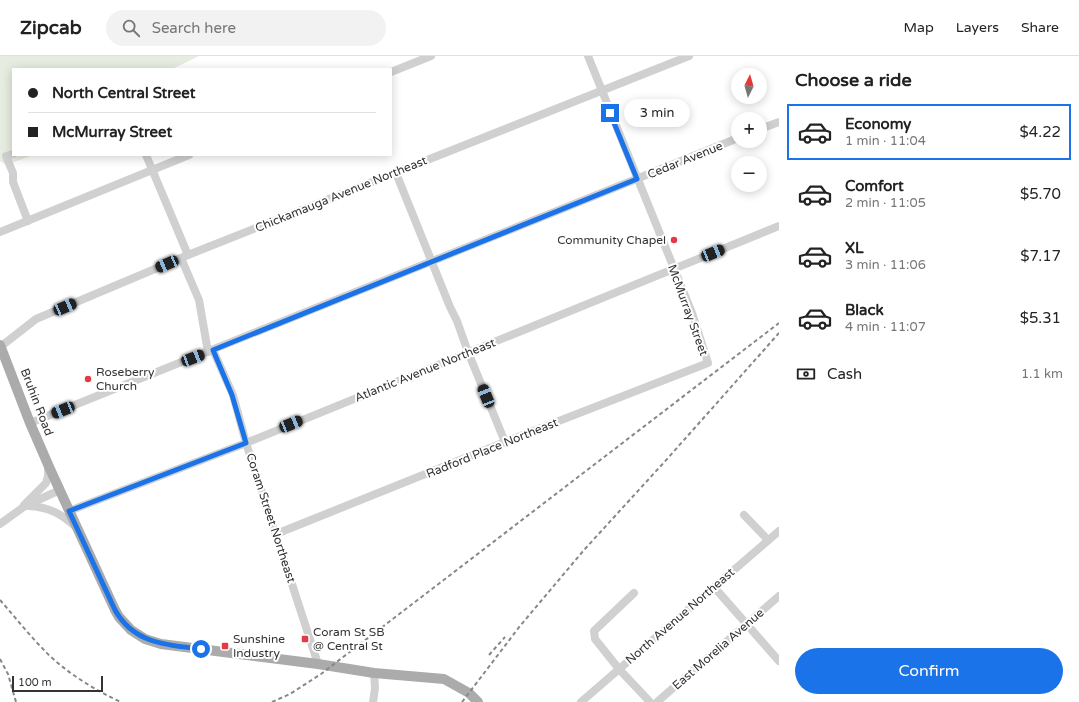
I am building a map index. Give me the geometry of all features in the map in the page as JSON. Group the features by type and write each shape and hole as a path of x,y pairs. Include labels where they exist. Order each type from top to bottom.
{"main road":[{"name":"Bruhin Road","path":"0,346 30,423 69,511 119,617 137,635 152,641 172,646 318,664 374,673 444,679 469,693 478,702"}],"street":[{"path":"392,72 431,56"},
{"name":"McMurray Street","path":"588,56 692,313 708,363"},
{"name":"Chickamauga Avenue Northeast","path":"0,346 36,319 184,256 689,56"},
{"path":"767,126 779,122"},
{"name":"Cedar Avenue","path":"30,423 731,141"},
{"path":"12,154 6,156 13,173 13,182 28,221"},
{"name":"Coram Street Northeast","path":"146,156 153,170 199,300 210,351 232,395 246,443 318,664"},
{"path":"0,232 186,156"},
{"path":"396,172 505,442"},
{"name":"Atlantic Avenue Northeast","path":"69,511 246,443 779,226"},
{"name":"Radford Place Northeast","path":"276,534 505,442 708,363"},
{"path":"23,508 27,501 46,483 48,476 48,463"},
{"path":"0,524 23,508 60,490"},
{"path":"23,508 40,507 53,511 77,528"},
{"path":"744,515 768,540"},
{"name":"North Avenue Northeast","path":"581,702 779,531"},
{"path":"714,587 779,661"},
{"path":"634,592 594,631 595,639 650,702"},
{"name":"East Morelia Avenue","path":"657,702 779,596"},
{"path":"373,702 376,688 374,673"}],"shaded area":[{"path":"0,56 199,56 174,68 12,68 12,156 30,156 6,165 0,161"}],"railway":[{"path":"272,702 290,694 321,674 779,323"},
{"path":"462,702 520,626 584,550 779,333"},
{"path":"0,600 39,645 61,666 91,686 121,702"},
{"path":"489,655 505,637"},
{"path":"0,659 8,674 16,702"}],"place":[{"name":"Community Chapel","path":"674,240"},
{"name":"Roseberry Church","path":"88,379"},
{"name":"Coram St SB @ Central St","path":"305,639"},
{"name":"Sunshine Industry","path":"225,646"}],"route":[{"path":"201,649 172,646 145,639 137,635 125,624 115,610 69,511 246,443 232,395 213,350 637,179 610,113"}]}
